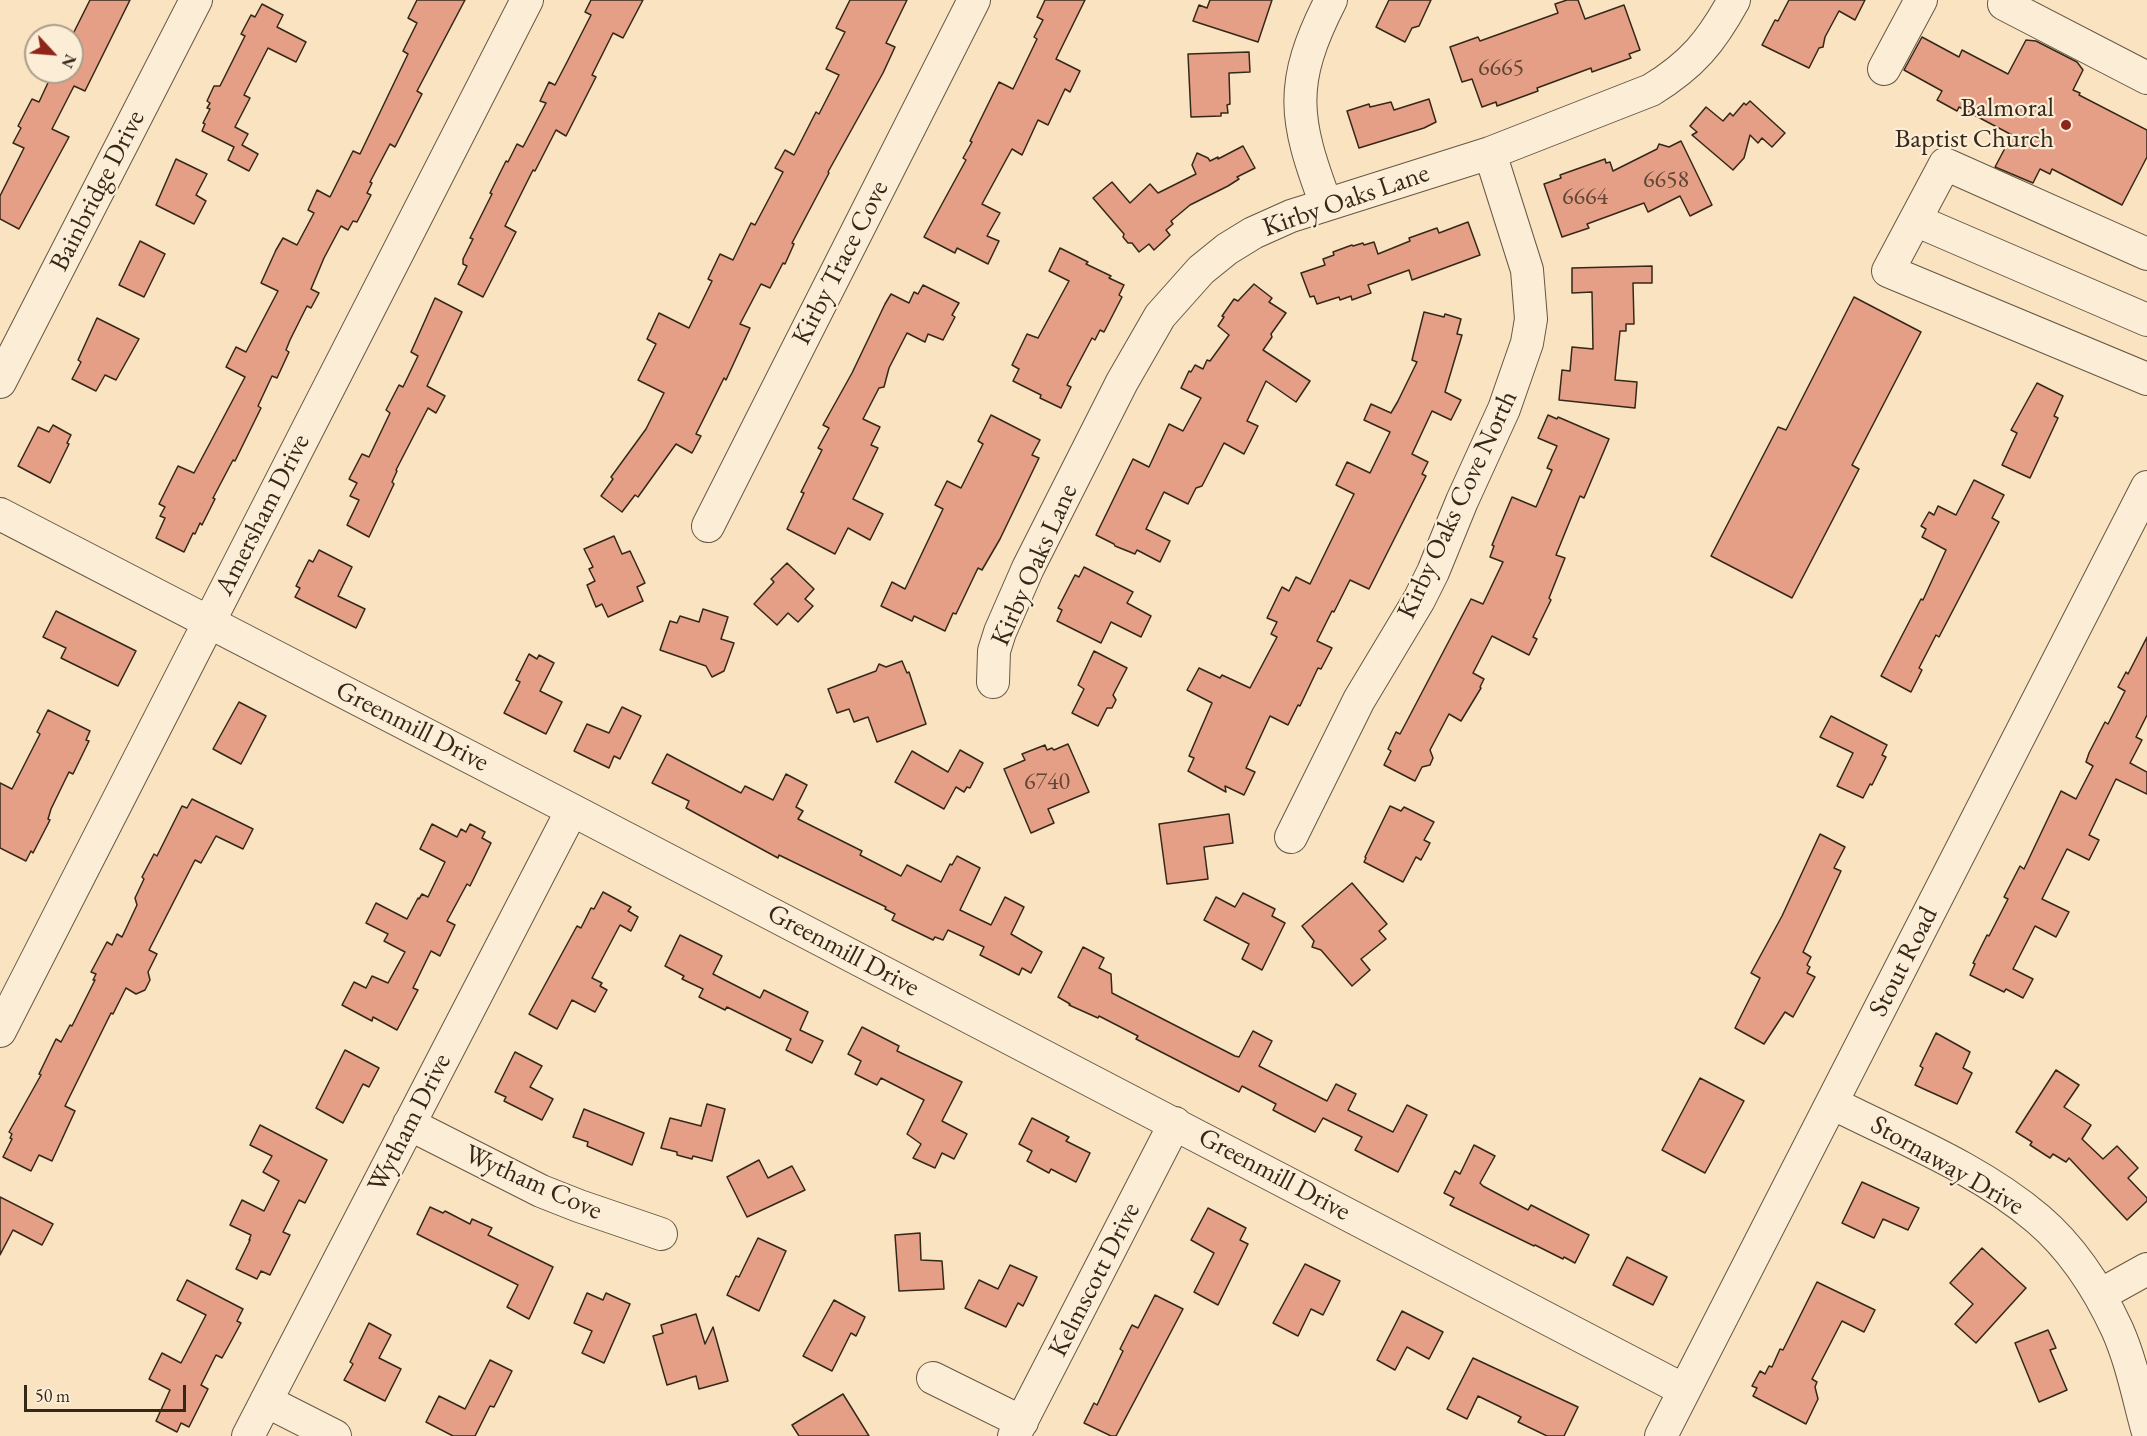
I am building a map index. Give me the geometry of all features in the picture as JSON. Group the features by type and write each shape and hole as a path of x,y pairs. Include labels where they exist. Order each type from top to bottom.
{"street":[{"name":"Bainbridge Drive","path":"0,382 196,0"},
{"name":"Amersham Drive","path":"0,1031 527,0"},
{"name":"Kirby Trace Cove","path":"708,526 974,0"},
{"path":"1326,204 1305,144 1300,118 1299,89 1309,48 1331,0"},
{"name":"Kirby Oaks Lane","path":"993,682 994,651 1000,632 1122,382 1160,316 1201,270 1227,249 1253,233 1291,216 1490,153 1632,99 1673,76 1696,57 1712,37 1734,0"},
{"path":"1884,69 1921,0"},
{"path":"2004,4 2147,78"},
{"name":"Kirby Oaks Cove North","path":"1291,837 1359,700 1419,600 1433,572 1504,409 1527,343 1531,319 1527,270 1490,153"},
{"path":"2147,254 1945,164 1888,271 2147,379"},
{"path":"1915,220 2147,320"},
{"name":"Stout Road","path":"1661,1436 2147,487"},
{"name":"Greenmill Drive","path":"0,514 1684,1390"},
{"name":"Wytham Drive","path":"248,1436 572,810"},
{"name":"Stornaway Drive","path":"1832,1103 1946,1160 2015,1201 2039,1220 2082,1268 2100,1295 2118,1331 2147,1430"},
{"name":"Wytham Cove","path":"409,1124 541,1191 661,1234"},
{"name":"Kelmscott Drive","path":"1018,1429 1175,1124"},
{"path":"2100,1295 2147,1269"},
{"path":"933,1378 1018,1429"},
{"path":"266,1401 335,1436"}],"building":[{"path":"90,0 130,0 85,91 74,86 52,129 69,137 19,229 0,219 0,196 24,148 13,143 21,128 18,126 32,99 39,102 47,84 84,84 84,24 78,24"},
{"path":"417,0 465,0 417,91 422,94 395,147 390,144 370,182 372,183 367,193 371,195 357,222 353,221 348,230 341,226 324,258 311,289 319,293 311,308 307,306 290,340 286,350 289,352 277,378 272,376 258,406 261,408 235,461 233,460 213,498 215,499 202,525 200,523 195,534 193,533 184,552 156,538 165,518 160,516 165,507 159,504 178,466 194,473 245,377 226,367 236,347 246,352 278,291 261,283 276,250 283,238 297,245 314,213 308,210 317,190 330,197 353,151 360,154 408,54 403,51 417,23 408,18"},
{"path":"591,0 643,0 623,38 613,33 592,75 596,77 566,136 556,130 535,171 533,170 505,226 516,232 483,297 458,284 467,266 463,264 463,259 473,239 470,238 506,161 508,162 517,144 523,147 546,103 540,101 549,82 555,85 591,15 585,12"},
{"path":"850,0 907,0 886,43 895,47 792,243 794,244 785,264 783,263 770,288 761,284 740,324 750,328 726,380 724,378 696,434 701,436 692,453 676,444 638,497 635,495 622,512 601,496 613,479 611,477 646,429 664,393 638,380 656,344 647,339 659,313 689,328 712,281 708,279 720,254 733,260 751,223 755,225 783,172 775,168 785,150 794,155 816,112 819,114 839,75 826,69 845,32 836,28"},
{"path":"1045,0 1085,0 1056,59 1080,71 1070,92 1065,89 1048,125 1038,120 1022,155 1012,149 982,204 1000,213 987,236 999,241 988,264 957,248 955,253 924,237 966,160 963,158 972,142 970,141 999,82 1013,89 1037,39 1034,37 1043,20 1037,17"},
{"path":"1210,0 1272,0 1258,42 1193,21 1199,5 1207,8"},
{"path":"1389,0 1431,0 1419,26 1412,28 1405,42 1376,27"},
{"path":"1567,0 1578,0 1585,19 1624,5 1640,50 1629,54 1631,58 1592,72 1591,68 1497,106 1496,102 1482,107 1472,79 1462,82 1450,47 1478,37 1480,41 1558,13 1555,4"},
{"path":"1789,0 1865,0 1855,20 1839,11 1825,37 1823,47 1819,48 1809,68 1762,45"},
{"path":"262,4 283,15 277,27 306,42 296,62 268,48 244,95 250,98 235,127 248,134 242,145 258,154 249,171 228,160 234,147 202,131 210,109 207,108 210,103 207,101 214,86 220,86 245,36 241,34 251,15 255,17"},
{"name":"Balmoral Baptist Church","path":"1922,37 1959,57 1962,50 2008,74 2026,40 2036,41 2077,62 2083,70 2073,90 2147,130 2147,157 2122,205 2052,169 2050,174 2040,169 2033,183 1995,167 2012,135 1959,107 1957,111 1937,100 1942,91 1904,70"},
{"path":"1249,52 1250,72 1229,73 1228,113 1221,113 1221,116 1191,117 1188,54"},
{"path":"1429,99 1436,122 1424,128 1359,148 1347,111 1369,104 1370,107 1391,102 1394,110"},
{"path":"1750,101 1785,133 1772,147 1762,138 1758,143 1750,135 1744,158 1733,170 1692,135 1697,132 1690,126 1706,107 1723,121 1730,113 1733,116 1744,103 1746,105"},
{"path":"1681,141 1712,205 1690,216 1680,196 1648,212 1644,203 1587,224 1589,228 1562,237 1544,184 1561,178 1560,175 1605,159 1606,163 1610,162 1613,171 1657,149 1659,144 1669,147"},
{"path":"1243,146 1255,168 1237,177 1239,179 1228,186 1190,205 1171,221 1173,224 1166,230 1170,235 1154,250 1149,244 1139,252 1132,243 1128,243 1123,237 1124,234 1093,198 1112,182 1130,203 1150,184 1158,193 1196,174 1192,165 1197,153 1210,161"},
{"path":"176,159 207,174 196,195 206,201 194,224 156,205"},
{"path":"1468,222 1480,255 1412,280 1409,270 1368,285 1371,293 1352,300 1351,296 1340,300 1339,297 1317,304 1314,296 1310,297 1301,273 1325,265 1323,259 1334,255 1333,252 1352,245 1374,242 1378,254 1410,241 1409,238 1437,228 1439,233"},
{"path":"140,241 165,254 144,297 119,285"},
{"path":"1060,248 1088,262 1086,264 1124,285 1119,295 1122,297 1104,332 1100,330 1095,340 1092,338 1067,385 1071,387 1061,408 1013,381 1019,369 1012,365 1027,334 1038,338 1069,281 1049,271"},
{"path":"1652,266 1652,283 1633,283 1634,324 1626,324 1626,331 1620,331 1615,380 1637,382 1635,408 1559,400 1562,370 1570,371 1572,347 1593,349 1592,292 1572,293 1572,268"},
{"path":"1254,284 1272,298 1269,302 1286,313 1263,350 1310,381 1296,402 1266,381 1247,421 1258,426 1244,454 1224,443 1202,486 1196,488 1188,504 1164,492 1146,529 1170,541 1160,562 1137,550 1135,554 1115,546 1096,535 1133,459 1149,467 1169,424 1183,431 1201,398 1181,388 1189,371 1191,372 1195,365 1203,369 1207,360 1210,361 1229,335 1218,326 1224,317 1222,316 1234,299 1238,301"},
{"path":"923,285 959,303 952,315 955,317 943,340 928,334 925,342 907,333 889,368 884,387 879,388 863,419 880,427 871,445 878,448 853,499 883,514 870,540 848,528 835,554 787,529 804,493 801,492 822,450 818,448 829,428 823,425 852,373 885,304 891,294 909,303 914,292 918,294"},
{"path":"1854,297 1921,332 1852,465 1859,469 1792,598 1711,556 1778,427 1786,430"},
{"path":"435,298 462,312 427,386 445,396 436,413 428,408 396,470 392,482 394,484 369,537 347,525 359,500 350,496 357,483 349,479 362,454 369,457 390,413 386,410 399,385 403,387 418,356 411,352"},
{"path":"1424,312 1444,317 1445,314 1461,319 1457,334 1462,335 1445,392 1461,400 1451,420 1432,411 1412,454 1428,462 1422,474 1426,476 1369,589 1350,580 1334,612 1332,611 1317,641 1332,648 1321,669 1318,668 1300,706 1298,705 1288,725 1270,716 1246,768 1255,772 1244,795 1225,786 1226,792 1188,771 1194,758 1189,756 1212,703 1187,690 1199,668 1220,678 1222,675 1250,688 1277,637 1271,634 1277,622 1267,618 1282,587 1289,591 1296,577 1310,584 1354,494 1336,485 1347,462 1370,473 1390,432 1364,420 1371,404 1391,413 1398,401 1417,362 1412,360"},
{"path":"97,318 139,339 116,380 105,375 96,391 72,379 81,362 78,360"},
{"path":"2037,383 2063,396 2054,416 2058,418 2030,478 2002,465 2017,433 2011,430"},
{"path":"991,415 1040,440 1032,455 1039,458 1000,539 982,570 978,568 956,614 953,613 945,631 914,616 912,621 881,606 892,582 905,589 943,509 935,505 947,481 961,488 983,444 978,441"},
{"path":"1548,415 1557,419 1558,417 1609,439 1584,498 1580,496 1556,555 1565,558 1549,598 1551,600 1533,637 1537,639 1529,655 1492,636 1473,673 1484,679 1481,688 1461,721 1449,714 1430,750 1433,758 1430,765 1422,767 1415,781 1384,765 1391,751 1388,749 1396,732 1400,734 1471,599 1483,604 1503,562 1490,557 1494,546 1492,545 1512,497 1536,507 1552,470 1547,468 1557,446 1538,438"},
{"path":"53,425 71,435 50,483 18,466 38,427 49,432"},
{"path":"1974,480 2004,495 1992,518 1999,522 1939,637 1936,635 1919,668 1922,670 1911,692 1881,676 1921,599 1923,600 1946,550 1922,537 1926,529 1921,526 1929,512 1934,515 1938,506 1956,515"},
{"path":"614,536 622,554 630,551 645,583 637,587 643,601 608,617 602,604 596,607 587,585 595,581 589,569 593,567 584,549"},
{"path":"319,550 352,567 338,596 365,609 356,628 295,597 300,588 296,586 309,560 313,562"},
{"path":"787,563 814,589 805,599 813,606 798,622 788,613 777,625 754,604 774,582 771,579"},
{"path":"1084,567 1133,592 1127,603 1151,616 1141,637 1111,622 1101,643 1057,621 1062,610 1058,608 1075,575 1079,577"},
{"path":"703,609 728,617 721,639 734,643 724,671 712,677 706,666 660,650 670,621 677,623 680,616 699,622"},
{"path":"56,611 136,651 118,686 61,658 66,648 43,637"},
{"path":"2147,637 2147,715 2136,737 2142,740 2130,763 2147,772 2147,794 2116,779 2089,835 2099,840 2089,860 2067,849 2042,899 2069,912 2056,937 2035,926 2013,969 2033,979 2023,998 2006,989 2004,992 1970,975 1975,964 1973,963 2008,899 2004,897 2020,866 2024,869 2061,791 2076,799 2093,766 2086,762 2089,753 2105,722 2108,724 2125,691 2118,687 2126,672 2128,674"},
{"path":"1094,651 1127,668 1113,695 1116,700 1112,708 1107,708 1098,726 1072,713 1084,689 1078,685"},
{"path":"529,654 537,659 539,655 554,663 540,691 562,702 546,734 504,713 520,682 516,680"},
{"path":"902,661 907,673 909,672 926,724 877,742 868,717 854,722 849,709 837,713 828,689 876,671 879,664 886,667"},
{"path":"239,702 266,716 241,764 213,749"},
{"path":"622,707 641,716 620,759 614,756 609,768 574,751 587,724 609,733"},
{"path":"48,710 90,731 86,740 89,741 73,774 69,772 51,809 48,819 50,820 33,853 31,851 26,861 0,848 0,783 12,789 40,734 37,732"},
{"path":"1831,716 1887,745 1882,755 1886,757 1863,798 1837,786 1853,753 1820,737"},
{"path":"1068,744 1089,792 1048,809 1054,823 1031,833 1004,769 1025,760 1022,754 1045,745 1047,750 1052,748 1054,750"},
{"path":"960,750 983,763 970,788 967,787 964,792 956,787 944,809 895,782 912,751 948,772"},
{"path":"667,754 741,793 745,786 773,800 786,774 807,785 796,807 803,811 798,819 862,851 860,855 901,876 907,865 941,882 957,856 980,868 960,910 991,925 1005,897 1024,907 1011,934 1042,952 1031,973 1022,968 1019,975 980,955 984,947 948,930 943,940 935,937 933,940 892,920 895,914 885,909 886,907 779,855 778,858 686,808 689,801 652,783"},
{"path":"192,799 253,829 243,849 216,836 201,863 195,860 149,950 157,954 148,972 150,980 145,990 136,994 126,988 113,1014 111,1013 65,1106 75,1111 52,1161 39,1155 31,1171 3,1157 12,1139 10,1138 12,1134 9,1132 41,1075 39,1074 56,1039 61,1042 70,1025 72,1026 95,980 93,980 96,974 91,972 107,942 112,945 117,934 122,937 137,905 135,898 144,879 142,877 154,854 157,856 182,806 187,808"},
{"path":"1390,806 1401,811 1404,807 1434,822 1424,840 1430,843 1421,860 1416,857 1403,882 1364,862"},
{"path":"1229,814 1233,843 1204,847 1208,879 1167,884 1159,824"},
{"path":"432,824 457,837 461,829 466,832 470,824 485,832 482,838 491,843 470,886 467,884 447,921 455,925 440,956 431,951 413,988 418,990 397,1030 373,1017 372,1021 342,1005 354,982 366,988 372,976 388,983 405,952 384,941 388,934 366,923 376,903 407,919 418,898 422,894 428,897 445,862 420,849"},
{"path":"1820,834 1845,847 1834,868 1841,871 1803,952 1811,957 1807,965 1810,967 1807,973 1815,977 1793,1017 1785,1012 1764,1044 1735,1028 1760,978 1751,973 1782,916"},
{"path":"1352,883 1387,924 1379,931 1386,939 1361,959 1370,970 1352,986 1321,950 1312,947 1314,941 1302,926"},
{"path":"603,892 631,907 628,911 638,917 631,931 620,925 592,978 602,983 600,986 607,990 595,1012 572,1000 557,1029 529,1014 577,926 581,928 591,908 594,909"},
{"path":"1243,893 1275,909 1272,916 1285,923 1262,970 1242,959 1249,944 1204,920 1216,897 1235,907"},
{"path":"680,935 722,956 713,974 760,998 764,990 808,1012 800,1030 823,1041 812,1063 786,1050 791,1039 727,1007 725,1010 699,997 703,989 682,979 684,976 665,966"},
{"path":"1083,947 1104,958 1099,968 1111,974 1112,993 1235,1056 1239,1057 1253,1031 1272,1041 1259,1066 1327,1101 1336,1084 1356,1094 1348,1110 1393,1132 1407,1105 1427,1115 1398,1172 1355,1150 1362,1137 1323,1118 1315,1132 1273,1110 1276,1104 1242,1086 1239,1092 1136,1039 1138,1036 1099,1016 1098,1018 1069,1005 1058,997"},
{"path":"862,1027 899,1046 897,1051 962,1082 942,1121 967,1134 954,1159 942,1153 935,1168 913,1158 921,1144 907,1134 924,1100 881,1078 877,1085 855,1074 861,1061 848,1054"},
{"path":"1936,1033 1970,1052 1963,1068 1972,1073 1957,1104 1915,1085 1923,1068 1920,1066"},
{"path":"345,1050 379,1068 369,1087 363,1084 343,1123 316,1108"},
{"path":"515,1052 542,1066 530,1087 553,1099 542,1120 504,1101 506,1097 495,1092"},
{"path":"2056,1070 2079,1085 2064,1107 2091,1125 2082,1139 2103,1159 2117,1146 2138,1168 2128,1178 2147,1198 2147,1201 2127,1220 2069,1158 2066,1162 2053,1154 2050,1158 2030,1145 2032,1142 2016,1132"},
{"path":"1700,1078 1744,1101 1705,1173 1662,1150"},
{"path":"707,1104 725,1109 712,1161 693,1156 692,1159 661,1148 670,1118 701,1126"},
{"path":"584,1109 644,1133 632,1165 587,1146 588,1142 573,1137"},
{"path":"1032,1118 1069,1137 1066,1141 1090,1153 1076,1182 1051,1169 1049,1173 1027,1161 1032,1151 1019,1144"},
{"path":"260,1125 327,1160 305,1203 299,1200 283,1232 290,1235 270,1275 261,1271 257,1279 236,1269 251,1235 230,1225 242,1200 264,1211 279,1181 263,1172 272,1156 250,1145"},
{"path":"1474,1145 1495,1156 1480,1183 1483,1186 1528,1210 1531,1205 1589,1235 1575,1263 1534,1246 1450,1205 1454,1198 1444,1193 1455,1171 1460,1174"},
{"path":"759,1160 768,1178 792,1166 805,1190 747,1217 727,1177"},
{"path":"1862,1182 1919,1208 1908,1230 1883,1219 1874,1238 1842,1223"},
{"path":"0,1197 53,1224 42,1245 13,1230 0,1255"},
{"path":"430,1207 443,1213 445,1211 470,1224 472,1219 492,1228 488,1235 553,1267 529,1319 507,1307 518,1285 417,1234"},
{"path":"1208,1208 1246,1228 1240,1240 1248,1244 1218,1305 1194,1292 1214,1253 1191,1240"},
{"path":"920,1233 921,1260 942,1261 944,1289 899,1291 895,1235"},
{"path":"758,1238 786,1251 759,1311 727,1295 736,1276 739,1277"},
{"path":"1982,1248 2026,1288 1976,1343 1955,1324 1973,1304 1950,1283"},
{"path":"1627,1257 1667,1277 1653,1305 1613,1285"},
{"path":"1305,1264 1340,1281 1323,1315 1311,1309 1298,1336 1273,1323"},
{"path":"1010,1265 1037,1277 1023,1306 1018,1303 1006,1327 965,1308 979,1280 998,1289"},
{"path":"187,1280 243,1309 237,1321 241,1323 222,1358 216,1355 201,1385 208,1389 189,1427 181,1423 177,1432 156,1421 170,1390 149,1379 162,1353 181,1363 206,1315 177,1300"},
{"path":"1817,1282 1875,1310 1864,1332 1842,1321 1812,1379 1817,1382 1815,1387 1818,1399 1806,1424 1753,1396 1757,1388 1752,1386 1760,1371 1765,1374 1769,1366 1772,1367 1780,1349 1783,1350"},
{"path":"587,1293 603,1300 606,1293 630,1304 604,1363 582,1353 592,1331 574,1323"},
{"path":"1155,1295 1183,1309 1116,1436 1111,1436 1084,1423 1094,1403 1097,1405 1123,1351 1120,1349 1132,1325 1138,1328"},
{"path":"834,1300 865,1317 856,1336 851,1333 832,1371 803,1356"},
{"path":"1402,1311 1443,1332 1429,1359 1407,1347 1395,1370 1377,1360"},
{"path":"696,1314 705,1344 713,1327 728,1381 699,1389 696,1376 667,1385 653,1336 663,1333 661,1325"},
{"path":"369,1323 391,1335 379,1358 401,1369 385,1401 344,1380 353,1364 350,1362"},
{"path":"2048,1330 2056,1348 2050,1350 2067,1390 2039,1402 2015,1343"},
{"path":"1473,1358 1578,1407 1564,1436 1547,1436 1518,1422 1521,1417 1478,1396 1467,1419 1447,1409"},
{"path":"490,1360 512,1371 494,1407 490,1406 475,1436 453,1436 426,1422 439,1396 465,1409"},
{"path":"843,1394 869,1436 799,1436 792,1425"}],"place":[{"name":"Balmoral Baptist Church","path":"2066,125"}]}
